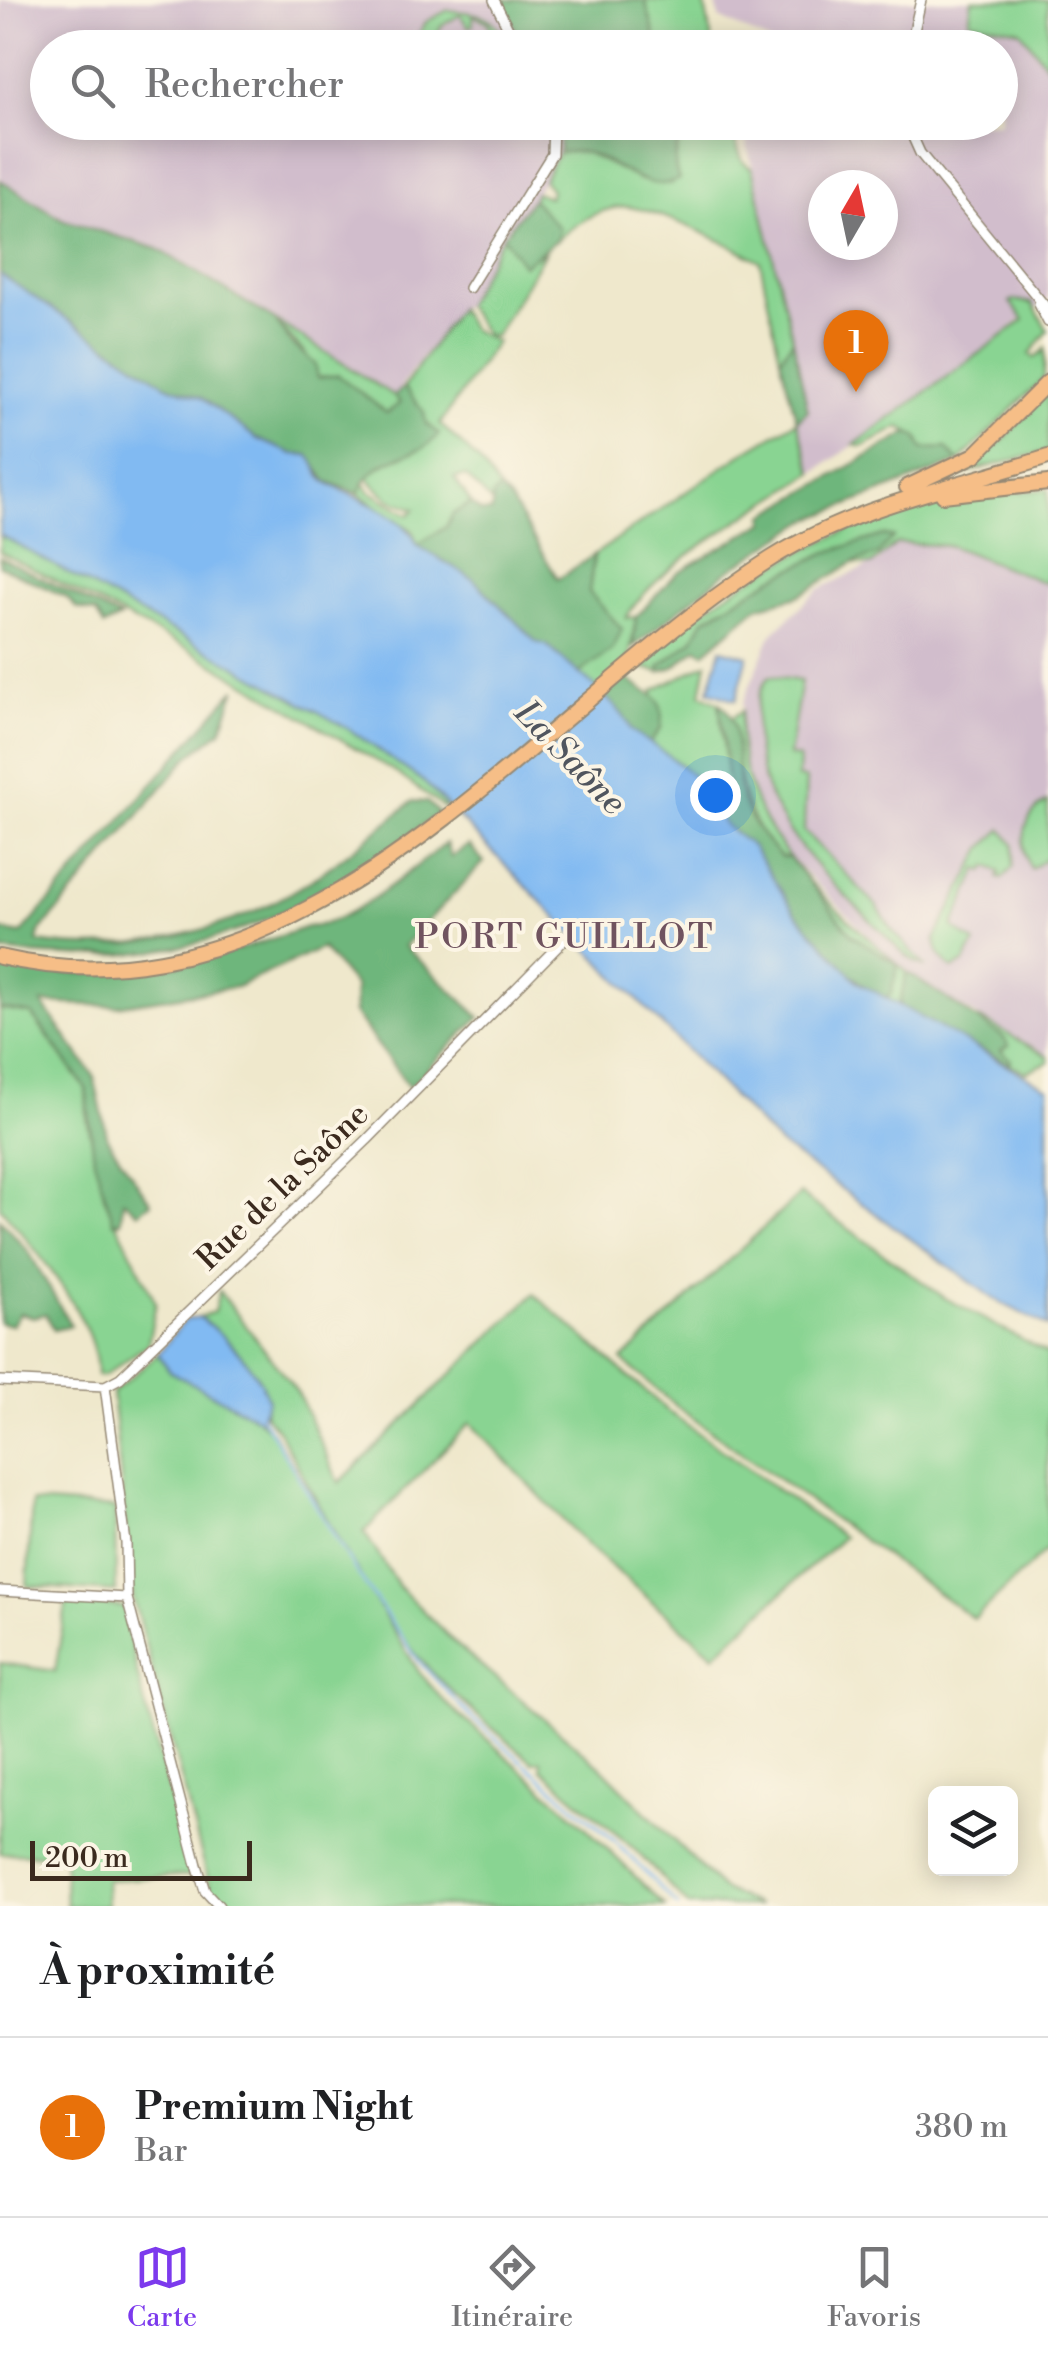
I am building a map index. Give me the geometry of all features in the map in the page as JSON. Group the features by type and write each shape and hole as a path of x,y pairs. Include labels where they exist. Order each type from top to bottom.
{"main road":[{"path":"0,957 107,966 220,947 261,933 347,889 720,593 830,524 975,455 1048,382"},
{"path":"830,524 896,499 1048,457"},
{"path":"796,544 924,499 1048,482"}],"street":[{"path":"494,0 509,30"},
{"path":"914,30 922,0"},
{"path":"470,288 552,154 552,140"},
{"path":"914,140 920,153 1048,310"},
{"path":"1035,297 1048,322"},
{"name":"Rue de la Saône","path":"106,1386 120,1378 367,1140 563,941"},
{"path":"0,1381 106,1386 126,1542 127,1598 196,1865 205,1891 219,1906"},
{"path":"0,1591 127,1598"}],"shaded area":[{"path":"0,0 500,0 516,30 30,30 30,140 559,140 559,152 532,199 506,230 465,305 458,308 394,396 158,249 64,220 0,180"},
{"path":"715,0 1048,0 1048,299 890,421 813,473 797,421 808,410 746,140 1018,140 1018,30 744,30 719,18"},
{"path":"907,542 950,546 1048,584 1048,1056 928,988 898,965 783,850 759,815 746,779 740,747 743,702 771,635 819,589 879,561 888,547"}],"green space":[{"path":"500,0 645,0 653,30 516,30"},
{"path":"645,0 704,0 710,30 653,30"},
{"path":"972,0 1048,0 1048,67 1020,30 969,21"},
{"path":"448,10 471,13 487,18 499,30 491,30 488,22 473,15 473,25 468,27 460,15 439,30 421,30 426,22"},
{"path":"559,140 679,140 675,164 679,179 656,184 595,156 559,152"},
{"path":"679,140 735,140 743,162 752,169 793,340 780,358 760,261 690,227 633,208 620,207 594,215 557,240 558,228 532,199 536,192 549,197 551,190 543,180 559,152 584,152 640,180 672,184"},
{"path":"0,180 64,220 158,249 275,320 291,343 315,364 318,378 338,375 387,413 400,403 394,396 404,387 424,412 426,424 439,434 419,450 377,468 358,494 326,481 308,455 293,454 257,439 202,398 166,385 0,274"},
{"path":"532,199 559,228 557,240 523,265 503,236"},
{"path":"503,236 528,260 545,252 495,336 486,335 465,305"},
{"path":"1010,302 1032,303 1048,331 1030,354 1034,358 1045,349 1044,378 959,462 946,448 923,450 917,437 900,427 862,447 854,445 1024,320"},
{"path":"458,308 471,329 496,342 440,424 479,461 500,490 492,503 466,476 454,478 471,503 453,514 446,527 417,545 413,531 358,494 363,482 369,491 409,515 415,509 390,500 367,478 438,434 404,387"},
{"path":"275,320 401,403 387,413 318,379 306,355"},
{"path":"793,340 808,410 797,421 780,358"},
{"path":"1048,390 1048,451 957,475 1003,440"},
{"path":"797,421 813,473 684,558 640,598 626,618 636,617 626,677 602,698 577,675 596,605 589,592 594,555 740,455"},
{"path":"908,433 917,437 923,449 946,448 959,462 806,521 725,573 633,647 636,617 677,573 765,522 765,515"},
{"path":"1048,489 1048,584 951,546 897,543 871,565 853,563 878,554 773,578 704,619 692,641 660,666 660,672 637,666 666,639 734,590 849,530 940,501"},
{"path":"500,490 511,501 558,579 594,555 589,592 622,629 613,649 577,675 536,642 473,579 417,545 446,527 453,514 471,503 481,512 492,512 493,495"},
{"path":"0,535 349,729 424,782 448,805 444,808 394,771 188,649 0,552"},
{"path":"883,535 893,537 878,554 853,563 798,596 757,607 704,653 697,648 674,667 660,672 660,666 692,641 704,620 773,578 825,553"},
{"path":"0,557 120,618 104,626 96,613 76,608 66,597 0,566"},
{"path":"707,663 701,694 719,703 728,784 718,803 681,765 650,743 661,728 653,691"},
{"path":"770,676 801,681 789,756 799,758 798,778 806,779 804,831 877,906 892,930 926,967 902,952 827,877 776,809 758,757 756,727 760,693"},
{"path":"626,677 653,695 660,706 661,728 650,743 631,730 602,698"},
{"path":"236,688 221,731 188,757 40,932 38,942 143,942 215,926 281,899 310,881 413,801 427,802 439,813 335,884 235,932 182,946 127,954 66,956 0,951 0,930 21,934"},
{"path":"719,703 732,719 740,791 751,818 781,857 789,857 852,935 898,965 891,994 882,999 834,958 753,853 723,824 718,803 728,783"},
{"path":"742,711 742,752 751,790 768,825 817,889 907,972 900,1001 903,1011 882,999 891,994 898,965 852,935 789,857 781,857 756,825 743,792 731,718"},
{"path":"1048,802 1048,857 1031,869 1025,851 1025,832 1033,814"},
{"path":"1002,829 1014,845 1013,867 1002,879 998,878 1000,872 988,866 984,871 978,869 953,927 975,943 964,963 952,969 938,953 935,939 983,848"},
{"path":"446,843 451,857 469,845 484,862 404,946 480,1017 409,1087 354,1013 355,987 322,948 236,987 116,1006 42,1003 94,1076 108,1140 151,1203 138,1213 123,1200 121,1221 114,1223 94,1159 86,1088 32,1014 0,1009 0,968 121,972 227,953 342,917"},
{"path":"907,972 1003,1037 1009,1046 1001,1051 1011,1060 1010,1064 903,1011 900,1002"},
{"path":"0,1009 31,1014 86,1089 87,1119 105,1199 156,1303 148,1344 104,1376 97,1376 87,1332 62,1286 0,1207"},
{"path":"979,1018 1048,1056 1048,1062 1026,1072 1010,1064 1011,1060 1000,1051 997,1035"},
{"path":"800,1194 945,1298 1048,1354 1048,1548 974,1619 680,1409 622,1360"},
{"path":"0,1219 29,1252 71,1326 54,1330 46,1314 33,1317 20,1313 12,1325 0,1323"},
{"path":"219,1291 298,1393 339,1483 534,1294 668,1411 843,1537 714,1655 589,1547 470,1423 364,1532 399,1587 458,1646 601,1767 722,1889 759,1906 689,1906 633,1848 541,1769 541,1761 533,1762 504,1738 420,1659 361,1578 279,1432 265,1415 265,1401 254,1373 234,1347 199,1317 214,1312"},
{"path":"158,1354 170,1371 260,1420 272,1432 419,1672 446,1703 575,1817 665,1906 227,1906 211,1890 133,1598 112,1393"},
{"path":"32,1502 115,1508 116,1592 27,1586"},
{"path":"67,1600 124,1607 146,1708 192,1875 106,1880 107,1906 66,1906 64,1855 0,1853 0,1663 55,1671"}],"water":[{"name":"La Saône","path":"0,274 166,385 202,398 257,439 293,454 308,455 325,481 391,516 417,545 473,579 536,642 547,645 608,699 631,730 698,781 723,824 752,846 795,912 858,982 1048,1088 1048,1327 994,1299 778,1143 424,782 349,729 0,535"},
{"path":"721,649 748,656 736,700 709,691"},
{"path":"199,1317 230,1343 256,1375 268,1399 260,1420 170,1371 158,1354 185,1320"}],"waterway":[{"path":"262,1417 355,1570 420,1663 473,1719 617,1843 678,1906"}],"place":[{"name":"Premium Night","path":"856,392"}],"district":[{"name":"PORT GUILLOT","path":"565,936"}]}
